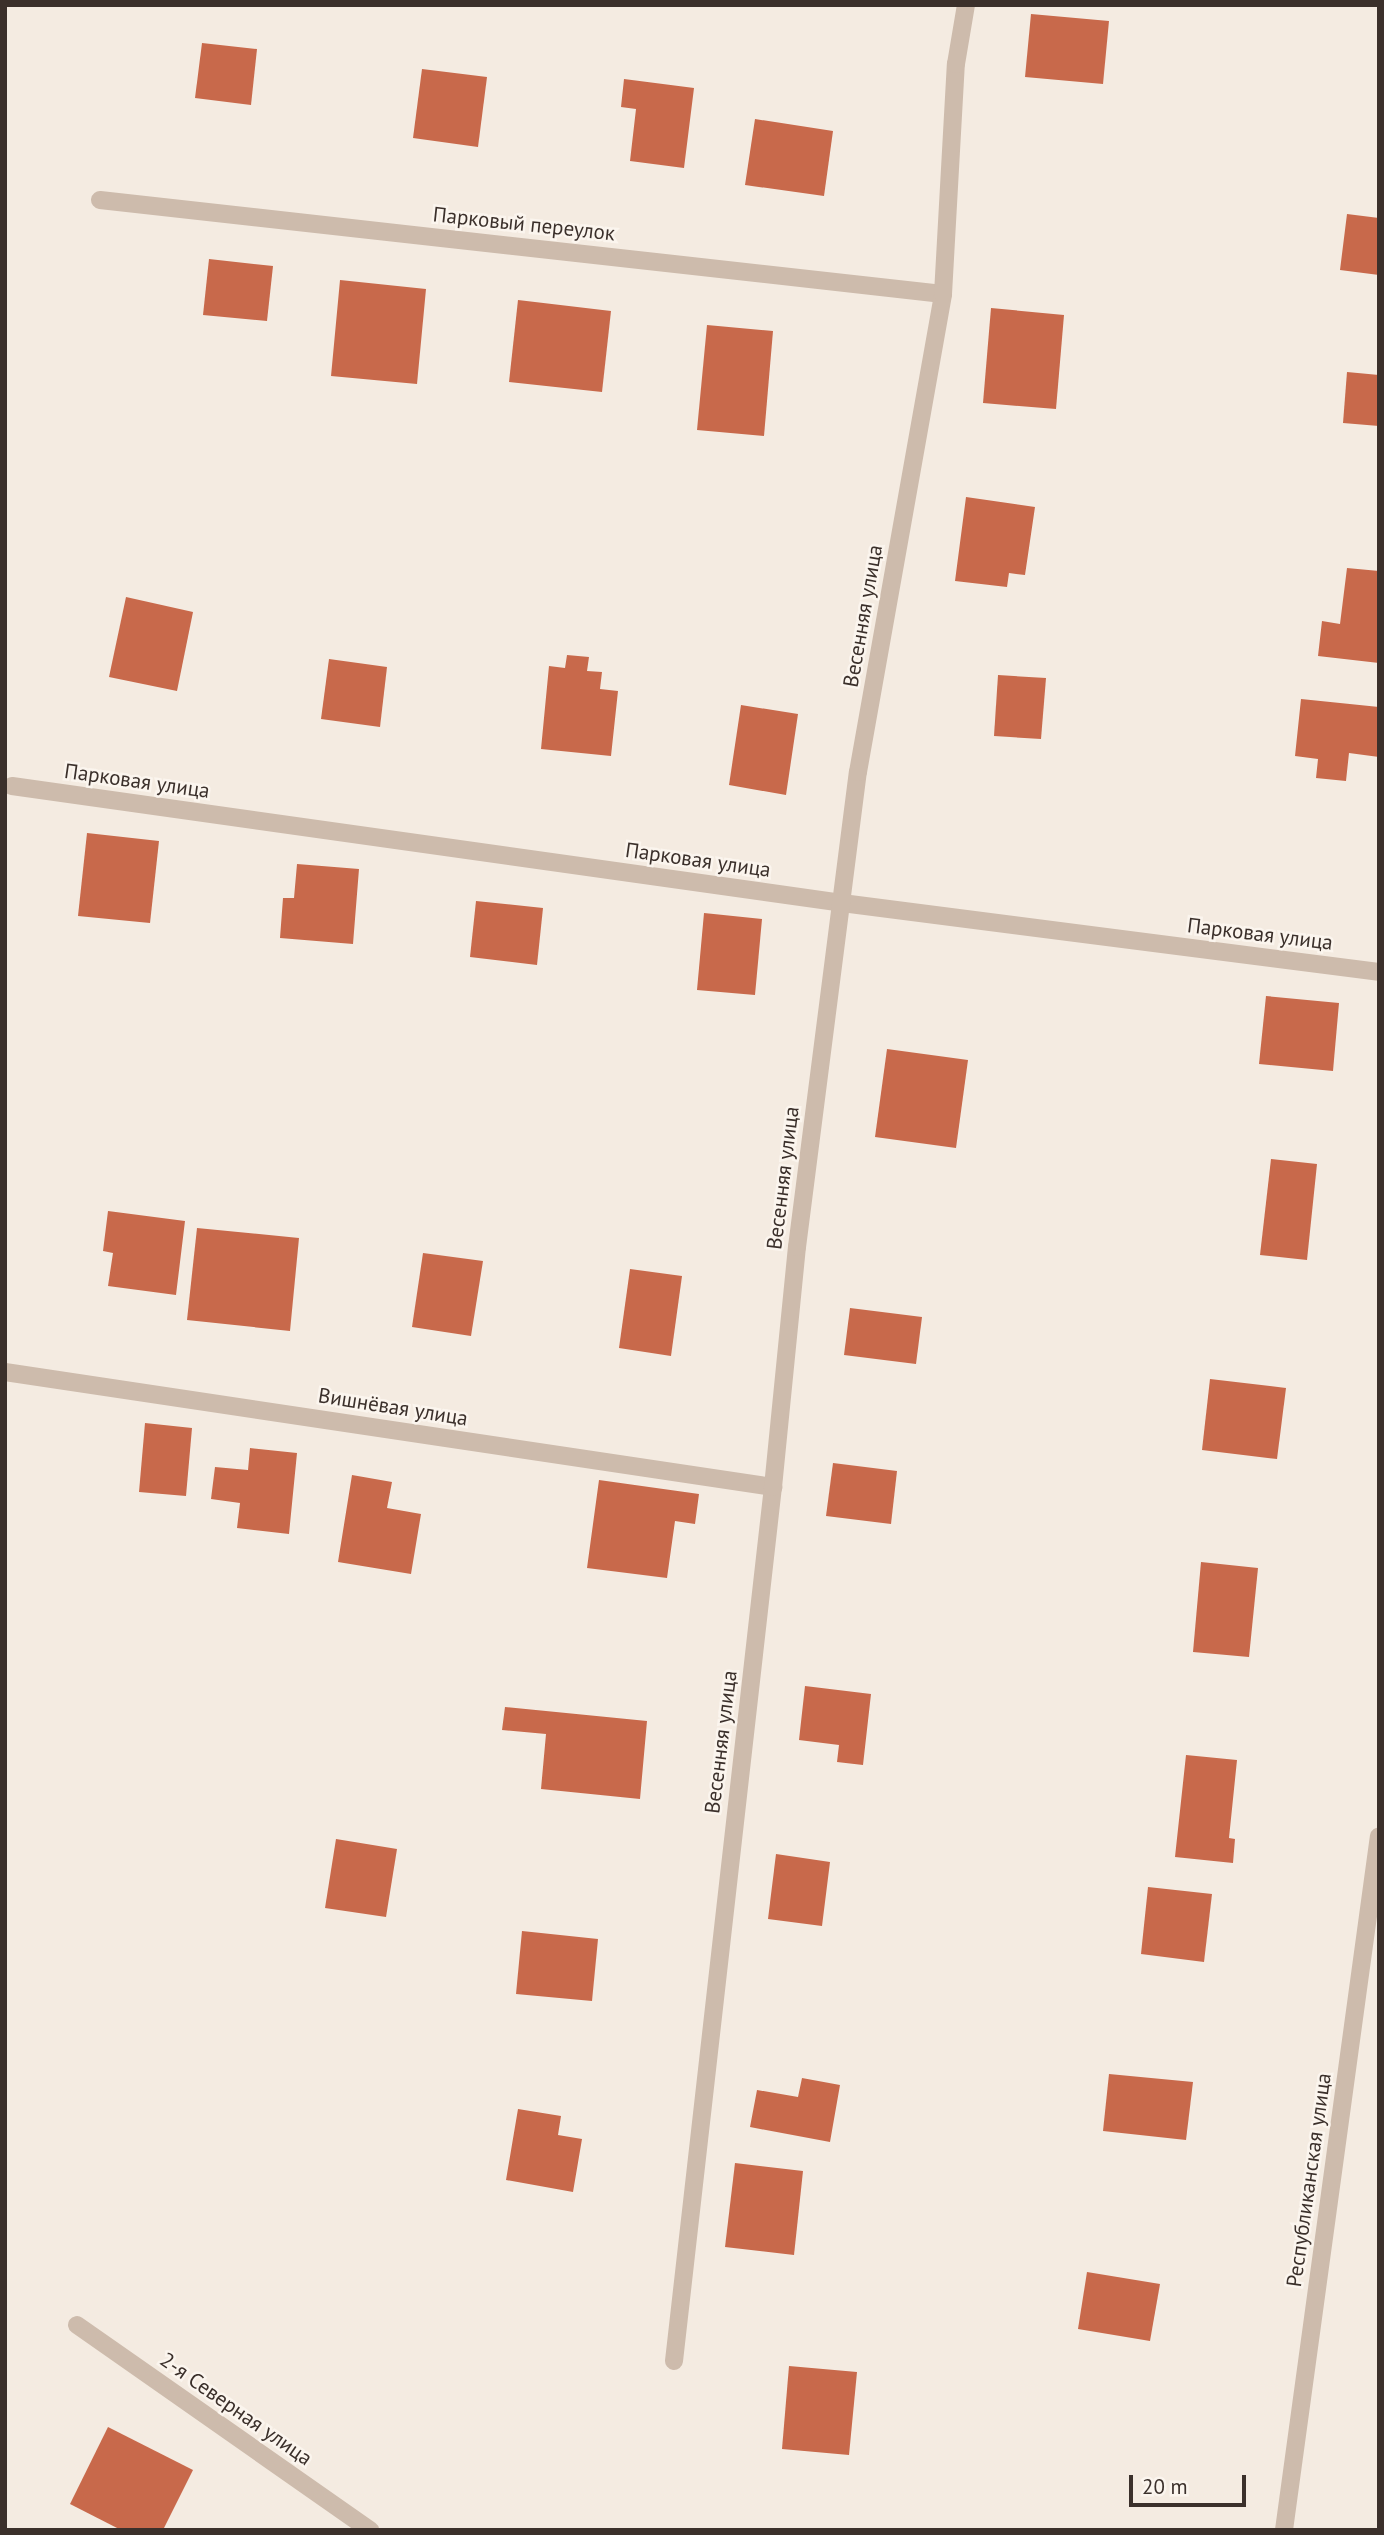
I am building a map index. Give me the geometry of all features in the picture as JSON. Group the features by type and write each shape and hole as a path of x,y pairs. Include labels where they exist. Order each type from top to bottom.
{"street":[{"name":"Весенняя улица","path":"674,2361 773,1487 797,1247 858,772 943,294 956,64 966,5"},
{"name":"Парковый переулок","path":"100,200 943,294"},
{"name":"Парковая улица","path":"12,786 842,903 1379,972"},
{"name":"Вишнёвая улица","path":"5,1372 773,1487"},
{"name":"Республиканская улица","path":"1284,2530 1379,1836"},
{"name":"2-я Северная улица","path":"77,2325 370,2530"}],"building":[{"path":"1031,14 1109,21 1103,84 1025,77"},
{"path":"202,43 257,49 251,105 195,98"},
{"path":"422,69 487,77 478,147 413,138"},
{"path":"624,79 694,88 684,168 630,161 636,109 621,107"},
{"path":"755,119 833,131 824,196 745,185"},
{"path":"1347,214 1379,218 1379,275 1340,270"},
{"path":"209,259 273,266 267,321 203,315"},
{"path":"340,280 426,289 417,384 331,376"},
{"path":"518,300 611,311 602,392 509,382"},
{"path":"991,308 1064,315 1056,409 983,403"},
{"path":"707,325 773,331 764,436 697,430"},
{"path":"1347,372 1379,375 1379,426 1343,423"},
{"path":"966,497 1035,507 1025,575 1009,573 1007,587 955,581"},
{"path":"1347,568 1379,571 1379,663 1318,656 1322,621 1340,624"},
{"path":"126,597 193,612 177,691 109,677"},
{"path":"567,655 589,657 587,671 602,672 600,689 618,691 611,756 541,749 549,666 565,668"},
{"path":"329,659 387,667 380,727 321,719"},
{"path":"998,675 1046,678 1041,739 994,736"},
{"path":"1301,699 1379,707 1379,757 1349,753 1346,781 1316,778 1318,759 1295,756"},
{"path":"741,705 798,714 786,795 729,785"},
{"path":"87,833 159,841 150,923 78,916"},
{"path":"297,864 359,869 353,944 280,938 283,898 294,898"},
{"path":"476,901 543,908 537,965 470,957"},
{"path":"704,913 762,919 755,995 697,990"},
{"path":"1266,996 1339,1003 1333,1071 1259,1064"},
{"path":"887,1049 968,1060 956,1148 875,1137"},
{"path":"1271,1159 1317,1164 1307,1260 1260,1255"},
{"path":"108,1211 185,1221 176,1295 108,1286 113,1253 103,1251"},
{"path":"197,1228 299,1238 290,1331 187,1320"},
{"path":"423,1253 483,1261 471,1336 412,1327"},
{"path":"630,1269 682,1276 671,1356 619,1348"},
{"path":"850,1308 922,1317 916,1364 844,1355"},
{"path":"1210,1379 1286,1388 1277,1459 1202,1450"},
{"path":"145,1423 192,1428 186,1496 139,1492"},
{"path":"250,1448 297,1453 289,1534 237,1528 240,1503 211,1499 215,1467 248,1470"},
{"path":"833,1463 897,1471 891,1524 826,1516"},
{"path":"352,1475 392,1482 387,1508 421,1514 411,1574 338,1562"},
{"path":"599,1480 699,1494 695,1524 675,1521 667,1578 587,1568"},
{"path":"1201,1562 1258,1568 1249,1657 1193,1652"},
{"path":"805,1686 871,1694 863,1765 837,1762 839,1745 799,1740"},
{"path":"505,1707 647,1721 640,1799 541,1789 546,1734 502,1730"},
{"path":"1186,1755 1237,1760 1229,1838 1235,1839 1233,1863 1175,1857"},
{"path":"336,1839 397,1849 386,1917 325,1908"},
{"path":"776,1854 830,1862 822,1926 768,1919"},
{"path":"1148,1887 1212,1894 1204,1962 1141,1954"},
{"path":"522,1931 598,1939 592,2001 516,1994"},
{"path":"1109,2074 1193,2082 1186,2140 1103,2131"},
{"path":"802,2078 840,2085 830,2142 750,2127 757,2090 798,2097"},
{"path":"518,2109 561,2116 558,2135 582,2139 573,2192 506,2180"},
{"path":"735,2163 803,2171 794,2255 725,2247"},
{"path":"1087,2272 1160,2284 1150,2341 1078,2329"},
{"path":"789,2366 857,2372 849,2455 782,2449"},
{"path":"108,2427 193,2470 163,2530 121,2530 70,2504"}]}
